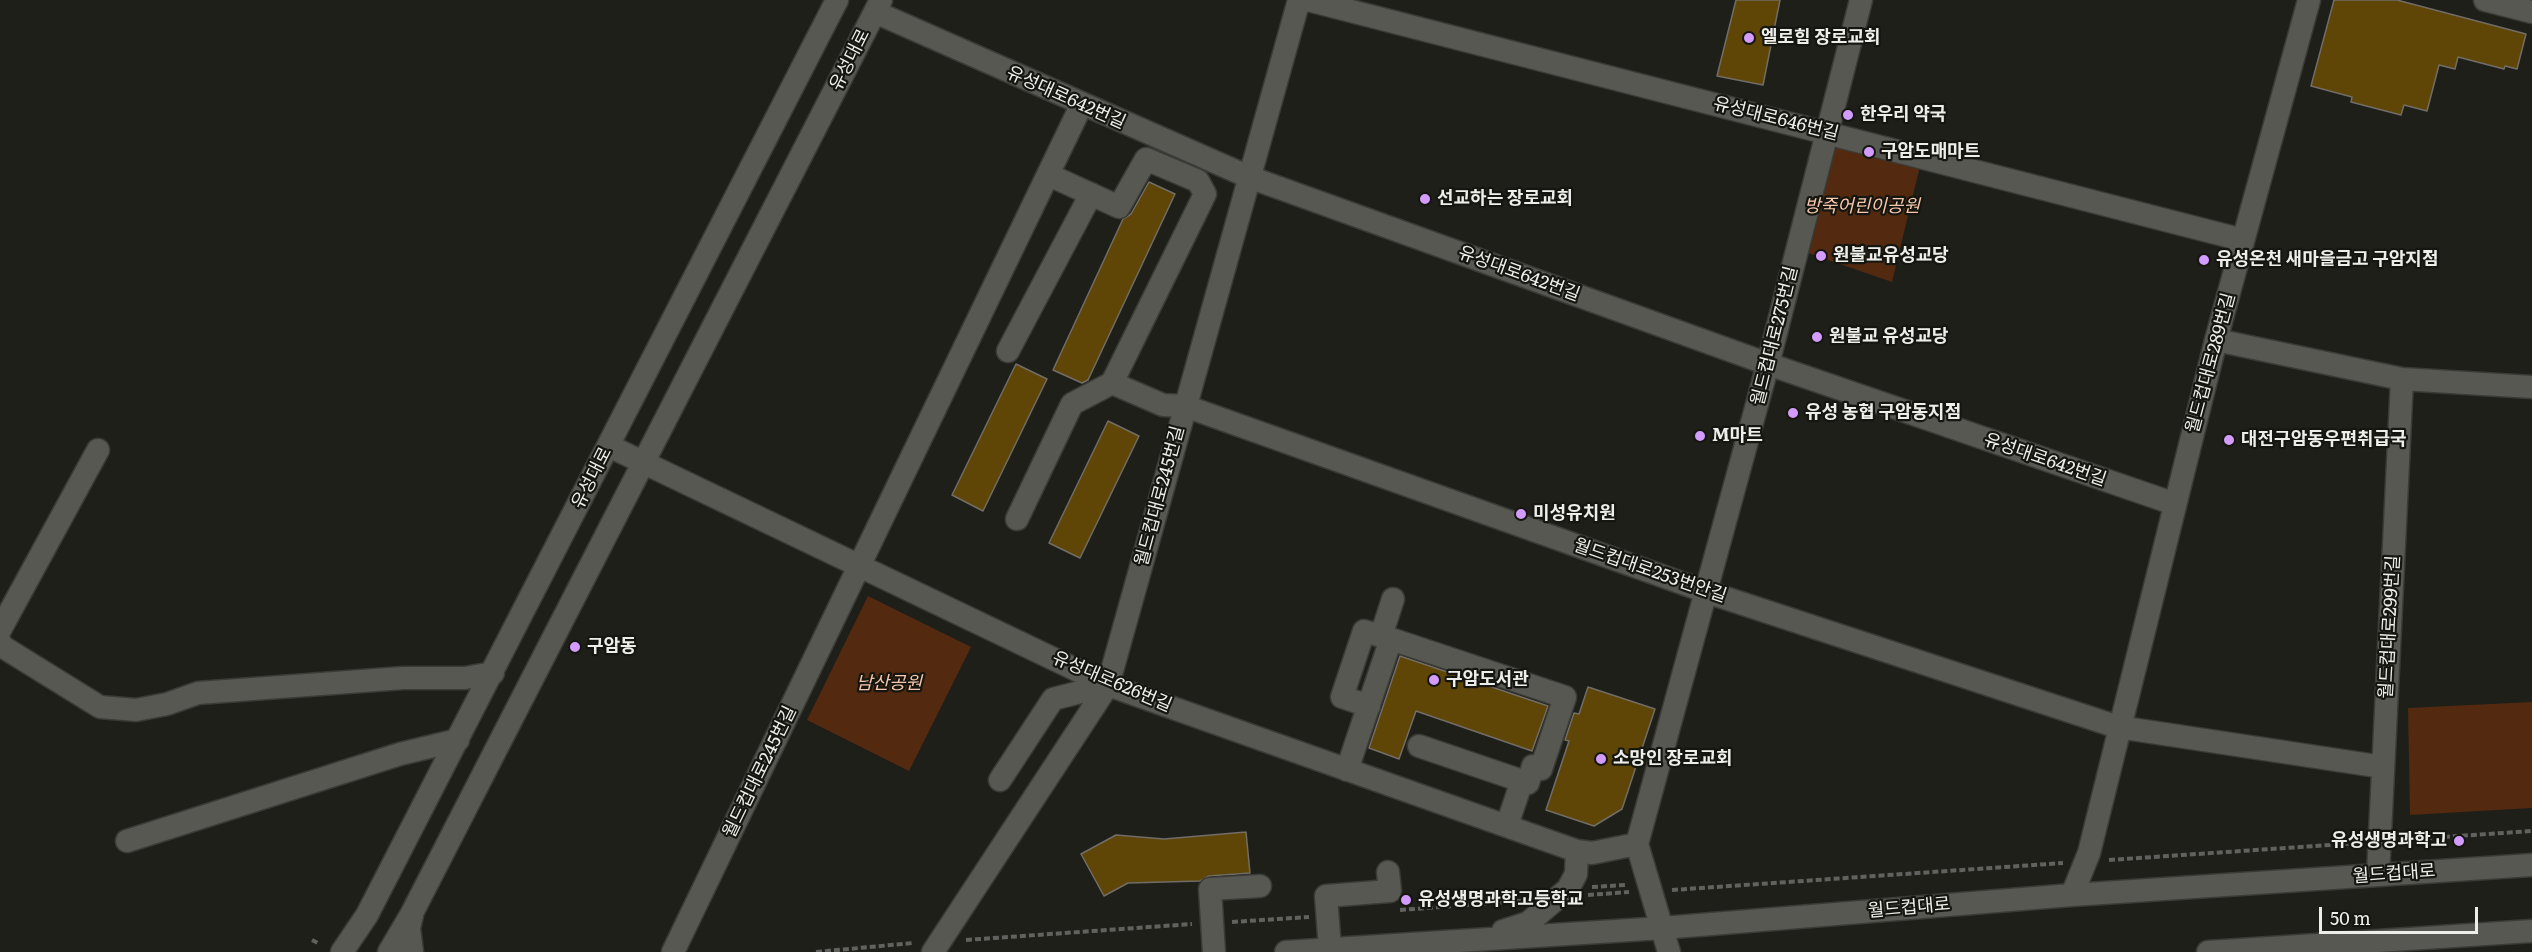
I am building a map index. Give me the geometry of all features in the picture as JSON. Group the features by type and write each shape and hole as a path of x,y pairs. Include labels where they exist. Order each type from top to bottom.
{"street":[{"name":"유성대로","path":"342,952 363,922 493,673 837,0"},
{"name":"월드컵대로245번길","path":"927,947 1108,685 1299,0"},
{"name":"유성대로646번길","path":"1308,0 1826,131 2243,240"},
{"name":"월드컵대로275번길","path":"1637,844 1768,364 1861,0"},
{"name":"월드컵대로289번길","path":"2072,895 2089,853 2118,726 2216,340 2308,0"},
{"path":"2485,0 2532,12"},
{"name":"유성대로","path":"389,952 412,913 878,6"},
{"name":"유성대로642번길","path":"878,6 1082,106 1249,177 1768,364 2175,504"},
{"name":"월드컵대로245번길","path":"673,952 1082,106"},
{"path":"1017,519 1072,404 1112,383 1205,194 1198,180 1146,159 1119,207 1049,175"},
{"path":"1008,351 1091,194"},
{"path":"2216,340 2402,379 2532,387"},
{"name":"월드컵대로299번길","path":"2378,874 2402,379"},
{"name":"월드컵대로253번안길","path":"1112,383 1163,405 1185,406 1707,592 2118,726"},
{"name":"유성대로626번길","path":"609,446 1108,685 1577,851 1592,853 1637,844"},
{"path":"0,630 98,450"},
{"path":"1347,770 1369,706 1393,599"},
{"path":"1386,638 1565,697 1541,769 1533,766 1528,783 1419,746"},
{"path":"0,642 0,645 100,707 136,710 167,704 198,693 403,678 465,678 493,673"},
{"path":"1000,780 1053,699 1108,685"},
{"path":"2118,726 2384,767"},
{"path":"127,841 400,754 458,740"},
{"path":"1507,825 1522,781"},
{"path":"1637,844 1669,952"},
{"path":"1484,938 1528,923 1560,897 1576,874 1577,851"},
{"name":"월드컵대로","path":"1286,952 1662,928 2072,895 2532,865"},
{"path":"1330,949 1326,896 1390,891 1388,872"},
{"path":"1214,952 1210,889 1260,886"},
{"path":"412,913 409,928 412,952"},
{"path":"358,952 363,922"},
{"path":"2208,952 2371,947 2532,931"}],"path":[{"path":"2409,839 2532,831"},
{"path":"2130,859 2353,843"},
{"path":"1682,890 2056,864"},
{"path":"1583,888 1625,885"},
{"path":"1586,895 1627,892"},
{"path":"1389,911 1529,900"},
{"path":"1257,920 1309,917"},
{"path":"981,939 1166,926"},
{"path":"312,940 318,943"},
{"path":"816,952 927,947"}],"green space":[{"name":"방죽어린이공원","path":"1827,144 1920,166 1892,282 1805,252"},
{"name":"남산공원","path":"868,596 971,647 909,771 807,720"},
{"path":"2532,702 2532,808 2410,815 2408,708"}],"building":[{"name":"엘로힘 장로교회","path":"1736,0 1780,0 1763,85 1717,76"},
{"path":"2334,0 2397,0 2526,34 2517,69 2505,66 2504,69 2458,57 2455,69 2439,65 2427,111 2404,105 2401,115 2351,102 2352,97 2311,86"},
{"path":"1149,182 1175,194 1088,380 1082,383 1053,370 1123,219 1131,214"},
{"path":"1016,364 1047,379 983,511 952,495"},
{"path":"1108,421 1139,436 1080,558 1049,543"},
{"name":"구암도서관","path":"1400,656 1548,706 1532,751 1416,711 1399,759 1369,748"},
{"name":"소망인 장로교회","path":"1588,687 1655,709 1622,809 1594,826 1546,810 1569,741 1565,740 1574,713 1579,714"},
{"path":"1246,832 1250,873 1209,876 1200,881 1128,883 1104,896 1081,854 1116,835 1164,839"}],"place":[{"name":"엘로힘 장로교회","path":"1749,38"},
{"name":"한우리 약국","path":"1848,115"},
{"name":"구암도매마트","path":"1869,152"},
{"name":"선교하는 장로교회","path":"1425,199"},
{"name":"원불교유성교당","path":"1821,256"},
{"name":"유성온천 새마을금고 구암지점","path":"2204,260"},
{"name":"원불교 유성교당","path":"1817,337"},
{"name":"유성 농협 구암동지점","path":"1793,413"},
{"name":"M마트","path":"1700,436"},
{"name":"대전구암동우편취급국","path":"2229,440"},
{"name":"미성유치원","path":"1521,514"},
{"name":"구암동","path":"575,647"},
{"name":"구암도서관","path":"1434,680"},
{"name":"소망인 장로교회","path":"1601,759"},
{"name":"유성생명과학고","path":"2459,841"},
{"name":"유성생명과학고등학교","path":"1406,900"}]}
